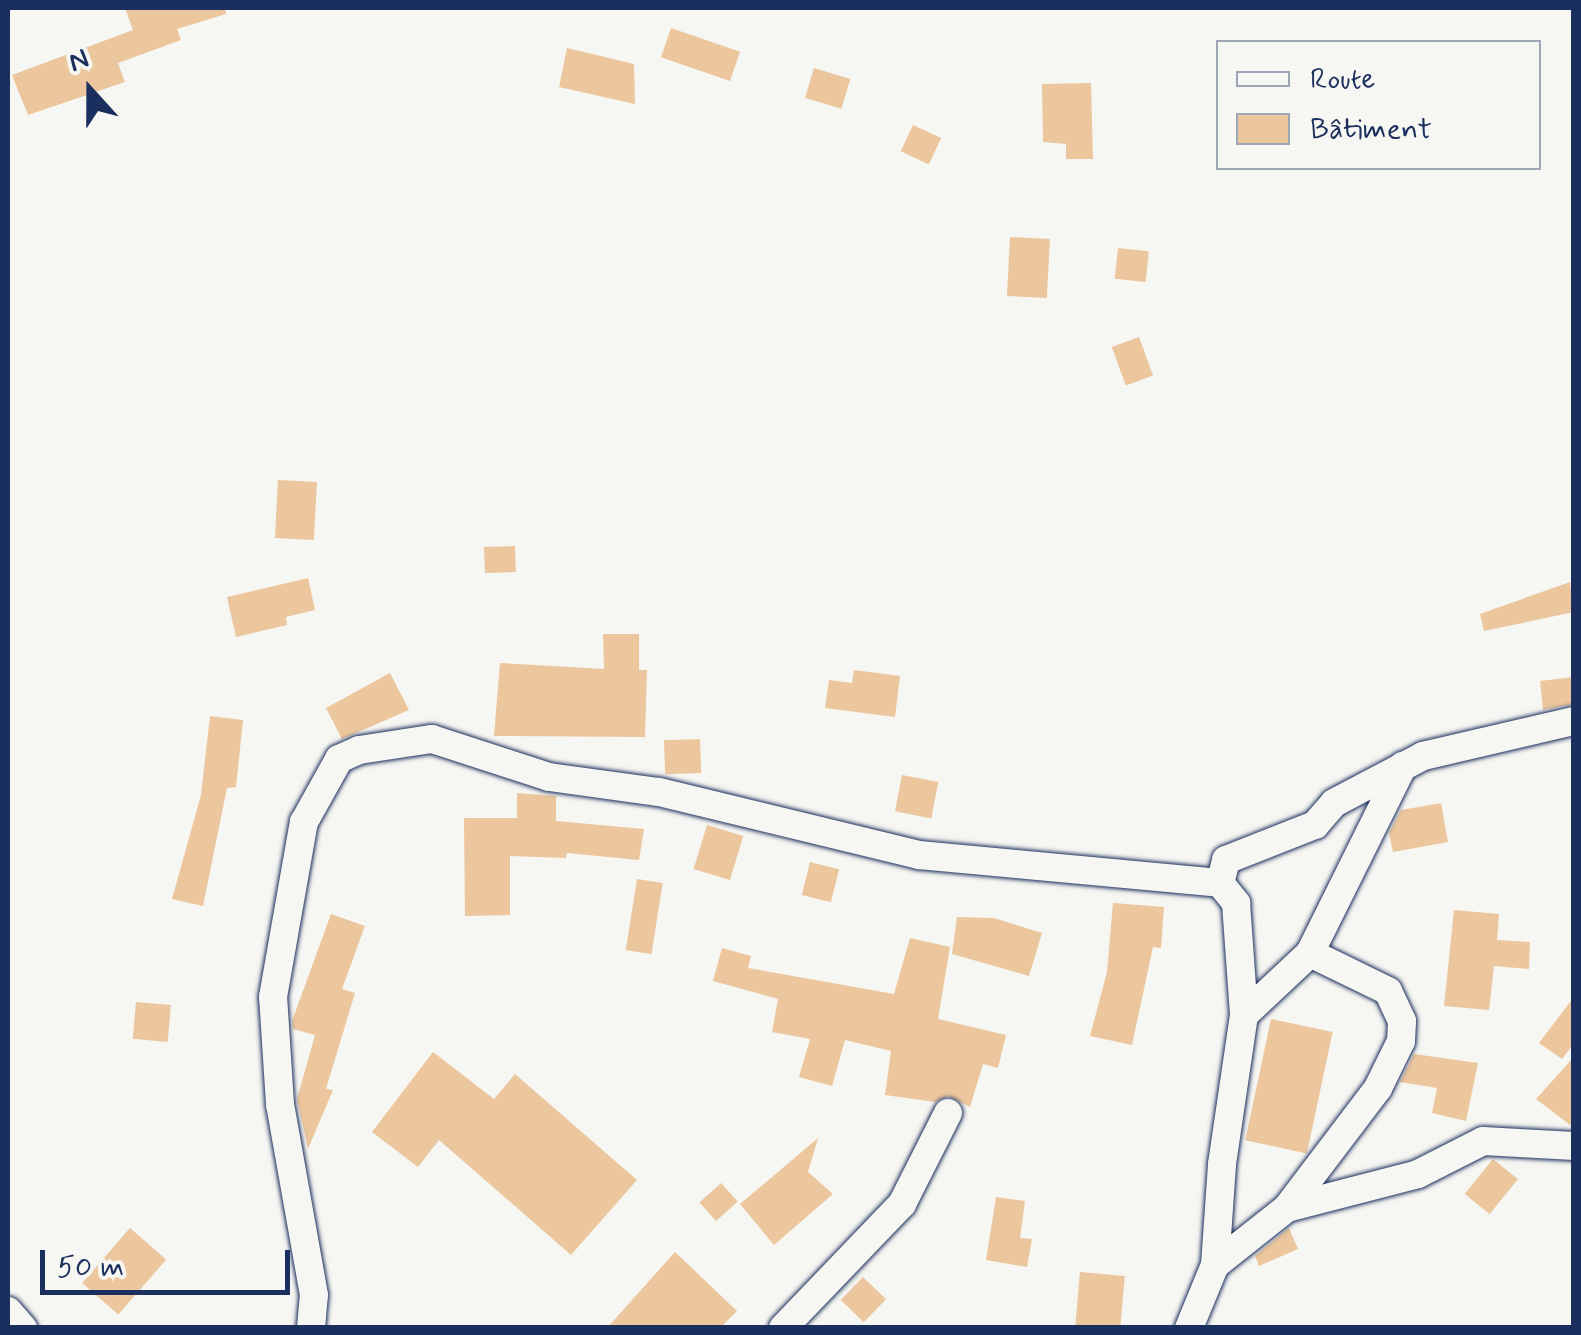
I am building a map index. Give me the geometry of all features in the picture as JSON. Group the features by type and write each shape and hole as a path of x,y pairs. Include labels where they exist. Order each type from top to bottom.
{"street":[{"path":"1220,883 1226,860 1315,825 1334,803 1402,766 1500,733 1574,720"},
{"path":"311,1328 314,1294 280,1104 273,997 304,822 338,758 432,740 549,776 659,792 919,855 1220,883 1236,904 1244,1015 1215,1266 1189,1328"},
{"path":"1244,1015 1310,953 1402,766"},
{"path":"1215,1266 1287,1208 1378,1088 1401,1041 1402,1021 1388,991 1310,953"},
{"path":"783,1328 902,1204 948,1113"},
{"path":"1287,1208 1418,1174 1483,1141 1574,1146"},
{"path":"8,1310 23,1328"}],"building":[{"path":"125,8 225,8 226,14 177,29 181,40 118,63 125,82 28,115 12,75 133,30"},
{"path":"671,28 740,52 730,81 661,57"},
{"path":"567,48 634,64 635,104 559,87"},
{"path":"814,68 850,79 841,109 805,98"},
{"path":"1091,83 1093,159 1066,159 1066,144 1043,142 1042,84"},
{"path":"913,125 941,138 929,164 901,151"},
{"path":"1010,237 1050,239 1047,298 1007,296"},
{"path":"1118,248 1149,251 1146,282 1115,279"},
{"path":"1139,337 1153,376 1126,385 1112,347"},
{"path":"278,480 317,482 314,540 275,538"},
{"path":"515,546 516,572 485,573 484,547"},
{"path":"308,578 315,610 286,617 287,625 236,637 227,597"},
{"path":"1570,582 1574,612 1484,631 1480,614"},
{"path":"603,634 639,634 639,670 647,670 645,737 494,736 500,663 604,669"},
{"path":"854,670 900,676 895,717 825,708 829,680 852,683"},
{"path":"390,673 409,710 342,739 326,708"},
{"path":"1574,677 1574,704 1543,710 1540,681"},
{"path":"210,716 243,720 236,787 227,788 203,906 172,899 201,795"},
{"path":"700,739 701,773 665,774 664,740"},
{"path":"902,775 938,782 931,818 895,811"},
{"path":"517,793 556,796 556,821 644,829 639,860 567,853 566,858 510,856 510,915 465,916 464,818 517,818"},
{"path":"1441,803 1448,842 1393,852 1389,833 1401,810"},
{"path":"707,825 743,836 730,880 694,869"},
{"path":"810,862 839,869 831,902 802,895"},
{"path":"637,879 663,883 651,954 626,950"},
{"path":"1113,903 1164,907 1161,948 1153,947 1132,1045 1090,1036 1107,972"},
{"path":"1454,910 1499,914 1497,940 1530,942 1529,969 1494,966 1489,1010 1444,1006"},
{"path":"331,914 365,926 342,989 355,993 326,1089 333,1090 308,1149 297,1099 315,1035 293,1029 292,1021"},
{"path":"957,917 994,918 1042,933 1029,976 952,954"},
{"path":"910,938 950,947 938,1019 1006,1035 998,1068 983,1064 970,1107 948,1096 935,1102 885,1095 891,1051 845,1040 832,1086 799,1077 810,1039 772,1032 778,999 713,981 722,948 751,956 748,968 894,994"},
{"path":"1574,997 1574,1043 1562,1059 1539,1043"},
{"path":"136,1002 171,1005 168,1042 133,1039"},
{"path":"1271,1019 1333,1032 1307,1153 1245,1140"},
{"path":"433,1052 494,1099 515,1074 637,1180 571,1255 439,1140 418,1167 372,1132"},
{"path":"1414,1054 1478,1063 1466,1121 1432,1113 1437,1088 1400,1082"},
{"path":"1574,1057 1574,1128 1536,1099"},
{"path":"818,1138 808,1172 833,1194 774,1245 740,1204"},
{"path":"1493,1159 1518,1179 1490,1214 1465,1194"},
{"path":"721,1183 738,1202 716,1221 699,1202"},
{"path":"996,1197 1025,1201 1020,1238 1032,1239 1027,1267 986,1260"},
{"path":"130,1228 166,1259 118,1315 82,1283"},
{"path":"1289,1228 1298,1249 1259,1266 1255,1256"},
{"path":"675,1252 737,1311 720,1328 607,1328"},
{"path":"1080,1272 1125,1276 1120,1328 1075,1328"},
{"path":"863,1277 886,1299 864,1322 841,1300"}]}
